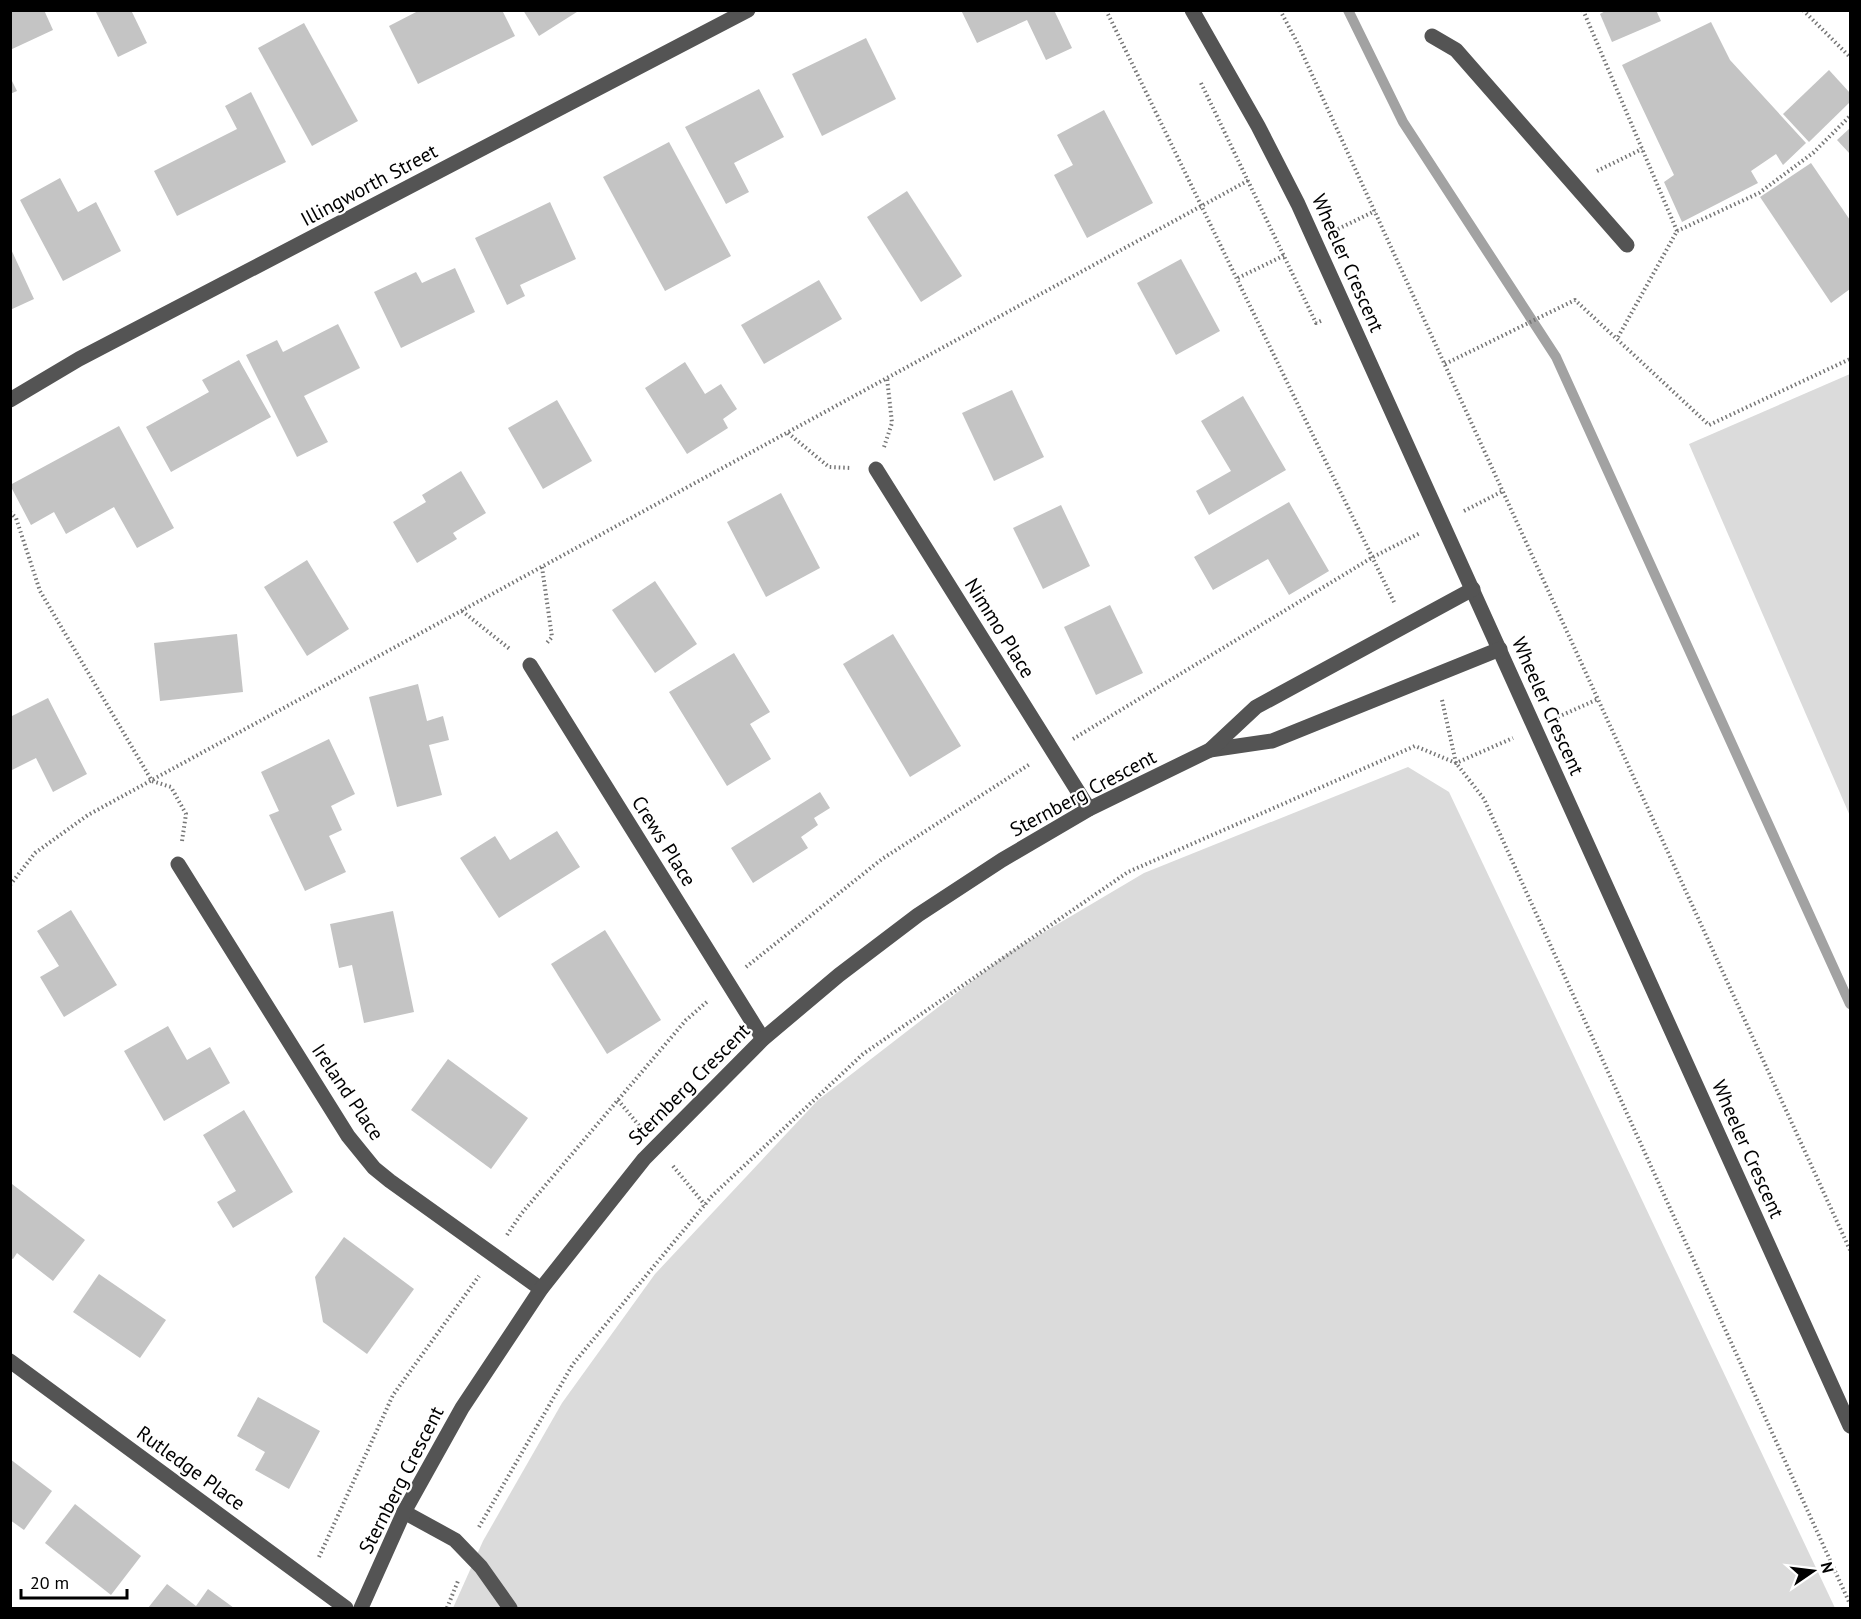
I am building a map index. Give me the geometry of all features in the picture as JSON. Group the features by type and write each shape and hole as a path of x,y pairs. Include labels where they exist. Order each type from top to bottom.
{"street":[{"name":"Illingworth Street","path":"10,400 79,359 748,10"},
{"name":"Wheeler Crescent","path":"1192,10 1263,136 1298,204 1851,1426"},
{"path":"1432,36 1456,50 1627,245"},
{"name":"Nimmo Place","path":"876,469 1089,809"},
{"name":"Sternberg Crescent","path":"361,1608 404,1512 462,1408 541,1289 644,1159 763,1039 839,975 918,915 1002,860 1089,809 1210,750 1256,707 1473,589"},
{"name":"Sternberg Crescent","path":"1210,750 1272,741 1500,650"},
{"name":"Crews Place","path":"530,665 763,1039"},
{"name":"Ireland Place","path":"178,864 348,1136 374,1168 541,1289"},
{"name":"Rutledge Place","path":"10,1361 346,1608"},
{"path":"404,1512 455,1540 481,1567 510,1608"}],"path":[{"path":"1106,10 1373,557"},
{"path":"1280,10 1298,44 1851,1251"},
{"path":"1803,10 1851,57"},
{"path":"1583,11 1677,231"},
{"path":"1617,339 1677,231 1759,193 1813,153 1851,116"},
{"path":"1573,182 1642,149"},
{"path":"10,885 35,853 88,815 1249,180 1316,323 1346,309"},
{"path":"1445,364 1575,300 1708,425 1851,359"},
{"path":"788,433 830,468 876,469 892,423 887,378"},
{"path":"10,512 15,518 40,591 152,781 171,787 186,814 178,864"},
{"path":"462,611 530,665 552,637 542,567"},
{"path":"1445,706 1456,763 1484,799 1851,1604"},
{"path":"447,1608 481,1522 573,1364 712,1196 863,1054 1128,872 1415,746 1456,763"}],"shaded area":[{"path":"1850,374 1850,816 1689,444"},
{"path":"1408,767 1449,792 1835,1608 453,1608 483,1541 562,1403 655,1274 818,1100 1007,954 1144,873"}],"building":[{"path":"10,10 44,10 53,30 10,50"},
{"path":"95,10 131,10 147,43 118,57"},
{"path":"420,10 502,10 515,36 418,84 389,26"},
{"path":"523,10 580,10 539,36"},
{"path":"961,10 1054,10 1072,48 1046,60 1027,20 977,43"},
{"path":"1607,10 1656,10 1661,21 1612,42 1600,14"},
{"path":"1711,22 1730,60 1806,143 1783,165 1776,154 1751,171 1758,183 1682,222 1664,182 1674,175 1622,65"},
{"path":"304,23 358,121 312,146 258,48"},
{"path":"866,38 896,99 822,136 792,74"},
{"path":"1829,70 1850,93 1850,102 1809,142 1783,114"},
{"path":"10,77 17,91 10,94"},
{"path":"759,89 784,137 734,163 749,192 726,204 685,127"},
{"path":"251,92 286,162 177,216 154,171 237,129 225,106"},
{"path":"1104,110 1153,203 1087,238 1054,175 1073,165 1057,135"},
{"path":"1850,128 1850,154 1837,140"},
{"path":"669,142 731,256 665,291 603,177"},
{"path":"1811,163 1850,220 1850,289 1831,303 1760,197"},
{"path":"60,178 78,212 96,202 121,251 63,281 20,200"},
{"path":"907,191 962,276 921,302 867,217"},
{"path":"550,202 576,259 520,285 525,296 507,305 475,238"},
{"path":"10,247 34,299 10,310"},
{"path":"1181,259 1220,331 1176,355 1137,283"},
{"path":"455,268 475,312 401,348 374,292 416,272 422,283"},
{"path":"819,280 842,319 764,364 741,325"},
{"path":"338,324 360,368 304,396 328,442 297,457 246,355 277,340 283,352"},
{"path":"239,360 271,417 171,472 146,427 209,392 202,380"},
{"path":"685,362 705,394 721,384 737,409 723,419 728,428 687,454 645,388"},
{"path":"1012,390 1044,457 994,481 962,413"},
{"path":"1243,396 1286,470 1209,515 1196,491 1231,471 1201,421"},
{"path":"557,400 592,461 543,489 508,428"},
{"path":"119,426 174,528 137,548 114,507 66,534 54,512 31,525 10,485"},
{"path":"461,471 486,513 453,533 457,539 417,563 393,522 426,502 422,495"},
{"path":"781,493 820,568 766,597 727,522"},
{"path":"1289,502 1329,571 1289,595 1268,559 1213,590 1194,557"},
{"path":"1061,505 1090,566 1043,589 1013,528"},
{"path":"307,560 349,629 307,656 264,587"},
{"path":"655,581 697,644 655,673 612,610"},
{"path":"1110,605 1143,673 1096,695 1064,627"},
{"path":"237,634 243,692 160,701 154,643"},
{"path":"893,634 961,746 910,777 843,664"},
{"path":"734,653 770,712 750,724 771,759 727,786 669,692"},
{"path":"418,684 427,721 443,716 449,740 429,745 442,795 397,807 369,697"},
{"path":"48,698 87,774 53,792 36,758 10,771 10,717"},
{"path":"329,739 355,794 331,806 342,830 329,836 346,872 305,891 269,815 279,811 261,772"},
{"path":"820,792 830,808 814,818 818,825 801,837 808,848 753,883 731,848"},
{"path":"557,831 580,867 499,918 460,858 495,836 510,860"},
{"path":"71,910 117,985 64,1017 40,977 59,966 37,931"},
{"path":"393,911 414,1012 364,1023 352,965 339,968 330,924"},
{"path":"605,930 661,1020 607,1054 551,964"},
{"path":"168,1026 187,1060 210,1047 230,1083 164,1121 124,1051"},
{"path":"448,1059 528,1118 491,1169 411,1110"},
{"path":"244,1110 293,1192 233,1228 217,1202 236,1191 203,1135"},
{"path":"12,1184 85,1240 53,1281 17,1253 13,1259 10,1258"},
{"path":"344,1237 414,1289 367,1354 323,1322 315,1277"},
{"path":"99,1274 166,1320 140,1358 73,1312"},
{"path":"258,1397 320,1431 289,1489 255,1470 265,1452 237,1436"},
{"path":"10,1459 52,1491 24,1530 10,1520"},
{"path":"75,1504 141,1556 111,1595 45,1543"},
{"path":"167,1584 196,1606 208,1589 234,1608 148,1608"}],"waterway":[{"path":"1348,10 1403,122 1556,357 1850,1004"}]}
